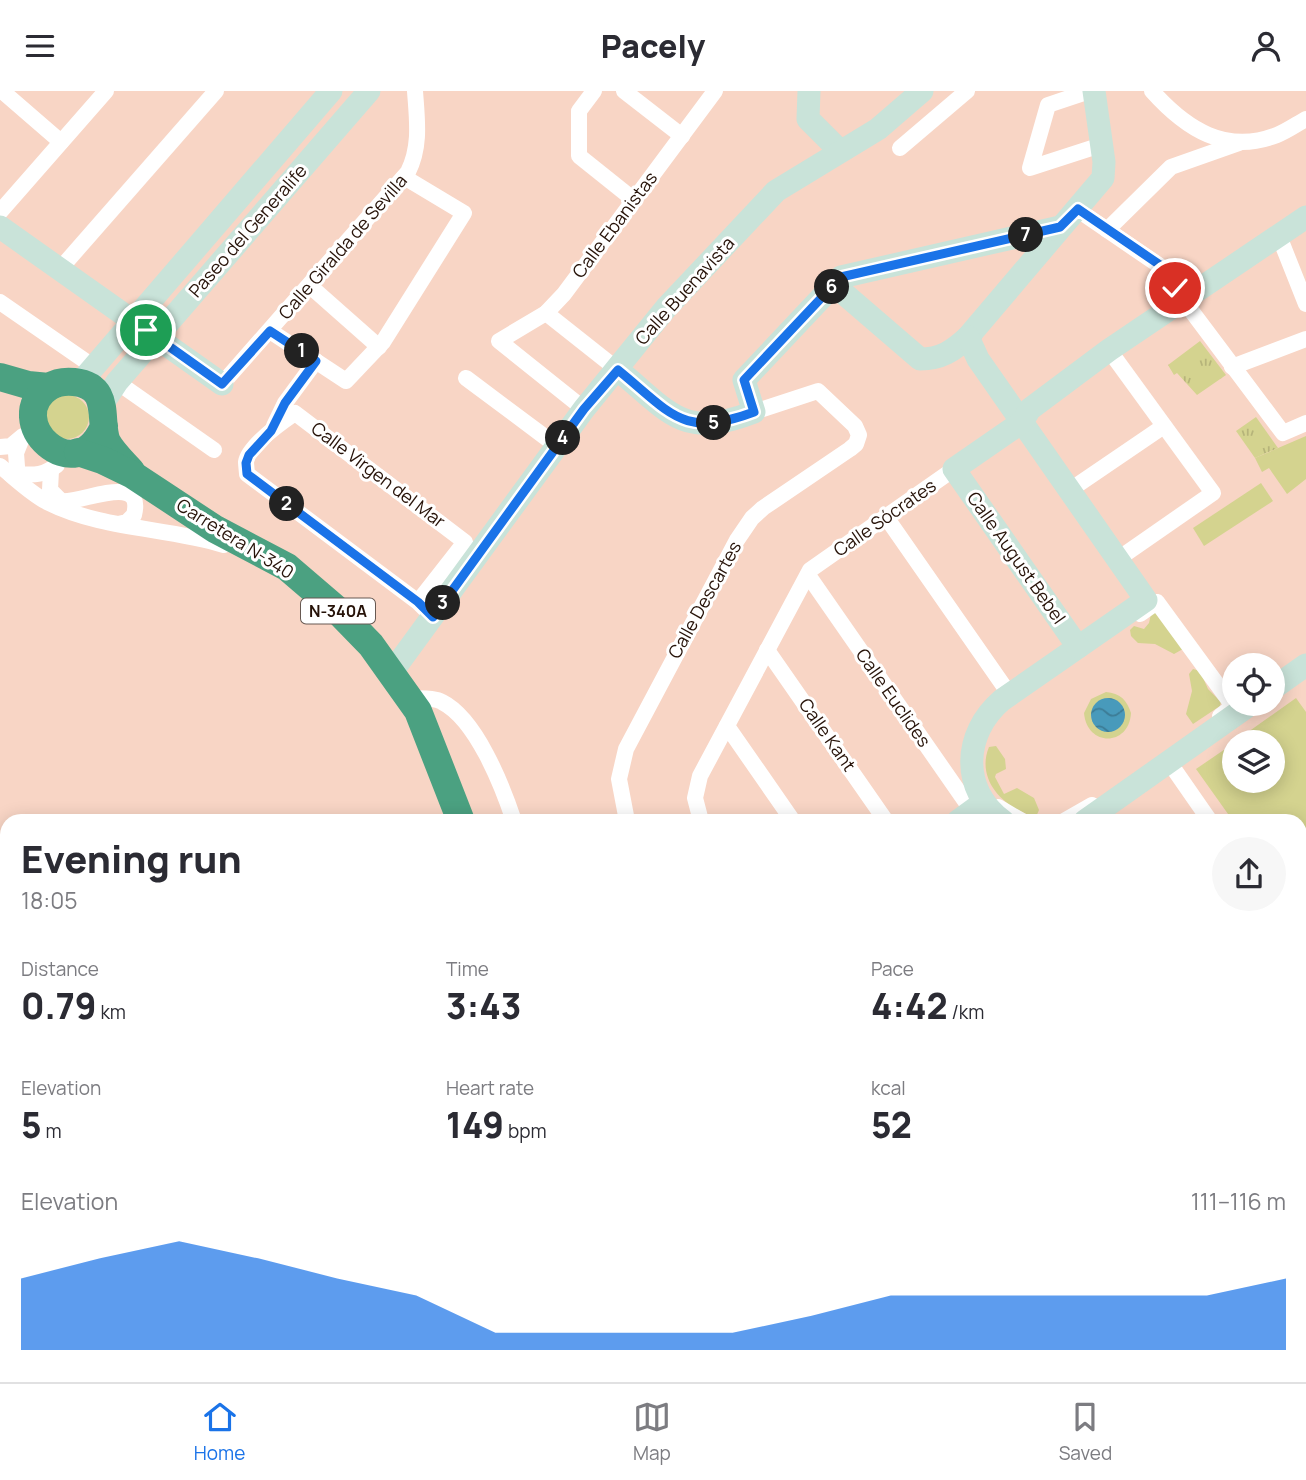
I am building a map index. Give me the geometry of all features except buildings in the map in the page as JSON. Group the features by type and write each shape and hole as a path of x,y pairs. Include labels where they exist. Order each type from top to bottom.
{"highway":[{"path":"29,427 39,397 49,387 87,375"},
{"name":"N-340A","path":"87,375 90,388 108,404 107,441 134,475"},
{"path":"0,377 28,385 49,387"},
{"name":"N-340A","path":"0,387 46,446 66,459 102,460 134,475"},
{"path":"66,459 94,442 108,404"},
{"name":"Carretera N-340","path":"134,475 215,529 286,567 336,609 371,645 418,711 458,814"}],"street":[{"path":"2,91 61,142"},
{"path":"0,212 106,91"},
{"path":"60,269 216,91"},
{"name":"Paseo del Generalife","path":"87,375 331,91"},
{"name":"Paseo del Generalife","path":"108,404 156,337 369,91"},
{"name":"Calle Giralda de Sevilla","path":"222,384 404,177 414,160 418,142 415,91"},
{"path":"594,91 579,111 579,156 634,200"},
{"path":"624,91 682,136"},
{"name":"Calle Ebanistas","path":"584,409 499,341 546,313 564,294 715,91"},
{"path":"809,91 808,119 840,151"},
{"path":"808,119 818,91"},
{"name":"Calle Buenavista","path":"392,672 425,609 667,309 776,191 878,129 921,91"},
{"path":"901,148 967,91"},
{"path":"834,285 920,359 945,355 968,337 1103,178 1101,145 1092,91 1048,105 1030,169 1101,145"},
{"path":"1152,91 1185,123 1203,134 1239,143"},
{"path":"1107,230 1171,167 1239,143 1276,135 1306,119"},
{"path":"270,331 346,381 379,347 416,293 464,213 404,177"},
{"path":"1078,209 1160,265 1232,367 1283,433 1306,423"},
{"name":"Calle Sócrates","path":"699,814 695,798 698,782 810,570 1022,422 1030,409 1109,349 1306,217"},
{"path":"0,227 222,384"},
{"path":"546,313 679,420 703,425 731,421 754,412 744,380 841,277 1060,227"},
{"path":"1279,236 1306,304"},
{"path":"310,286 379,347"},
{"path":"0,302 87,375"},
{"path":"968,337 978,359 1146,600 1010,695 985,717 974,739 972,751 973,814"},
{"path":"1232,367 1306,339"},
{"path":"1109,349 1213,493 1118,559"},
{"path":"271,431 285,403 316,361"},
{"path":"466,378 557,446"},
{"name":"Calle Descartes","path":"626,814 620,779 626,749 737,540 752,518 763,508 856,444 859,435 855,426 818,391 754,412"},
{"path":"108,404 214,450"},
{"name":"Calle Virgen del Mar","path":"295,412 465,542 425,609 247,474 246,463 249,455 271,431 295,412"},
{"path":"1070,490 1164,426"},
{"path":"0,447 11,446 29,427"},
{"path":"12,473 16,453 29,427"},
{"path":"12,473 37,476 66,459"},
{"path":"66,459 50,490 61,501 76,502 117,490 130,494 135,501 134,515 127,522 118,524"},
{"name":"Calle August Bebel","path":"954,469 1078,647"},
{"path":"12,473 44,500 59,507 118,524 202,538 266,557"},
{"path":"886,517 1010,695"},
{"name":"Calle Euclides","path":"807,575 973,814"},
{"path":"1009,814 992,801 980,782 978,753 988,727 999,713 1157,602 1233,706 1079,814"},
{"name":"Calle Kant","path":"767,650 881,814"},
{"path":"1285,680 1306,665"},
{"path":"409,698 440,701 469,724 504,793 512,814"},
{"path":"1095,814 1234,716"},
{"path":"727,726 788,814"},
{"path":"933,755 944,764 955,765 961,763 972,751"},
{"path":"1169,762 1205,814"}],"green space":[{"path":"1200,341 1226,375 1197,395 1177,373 1174,375 1168,365"},
{"path":"67,395 82,402 89,417 82,432 67,439 52,432 45,417 52,402"},
{"path":"1256,417 1278,448 1255,458 1236,431"},
{"path":"1306,436 1306,479 1287,494 1269,468 1262,472 1255,458"},
{"path":"1261,483 1273,501 1204,546 1193,528"},
{"path":"1155,612 1183,649 1174,654 1155,644 1138,643 1131,636 1130,630 1134,626 1144,629 1151,614"},
{"path":"1193,669 1200,671 1208,689 1221,702 1220,706 1193,724 1186,714 1192,691 1189,674"},
{"path":"1106,692 1122,698 1131,713 1129,724 1123,732 1108,739 1092,732 1084,713 1091,699","holes":["1104,699 1124,719 1114,731 1092,720 1092,713 1096,705"]},
{"path":"1296,698 1306,712 1306,814 1228,814 1196,769 1222,751 1222,793 1285,793 1285,730 1251,730 1271,716 1285,716 1285,706"},
{"path":"996,746 1005,759 1006,769 995,777 1004,794 1017,788 1034,798 1039,810 1037,814 1028,814 1014,808 996,792 986,771 989,747"}],"water":[{"path":"1108,698 1120,703 1125,715 1120,727 1108,732 1096,727 1091,715 1096,703"}],"route":[{"path":"146,330 222,384 270,331 316,361 285,403 271,431 249,455 246,463 247,474 418,602 433,617 584,409 618,370 679,420 703,425 731,421 754,412 744,380 841,277 1060,227 1078,209 1160,265 1175,288"}]}
